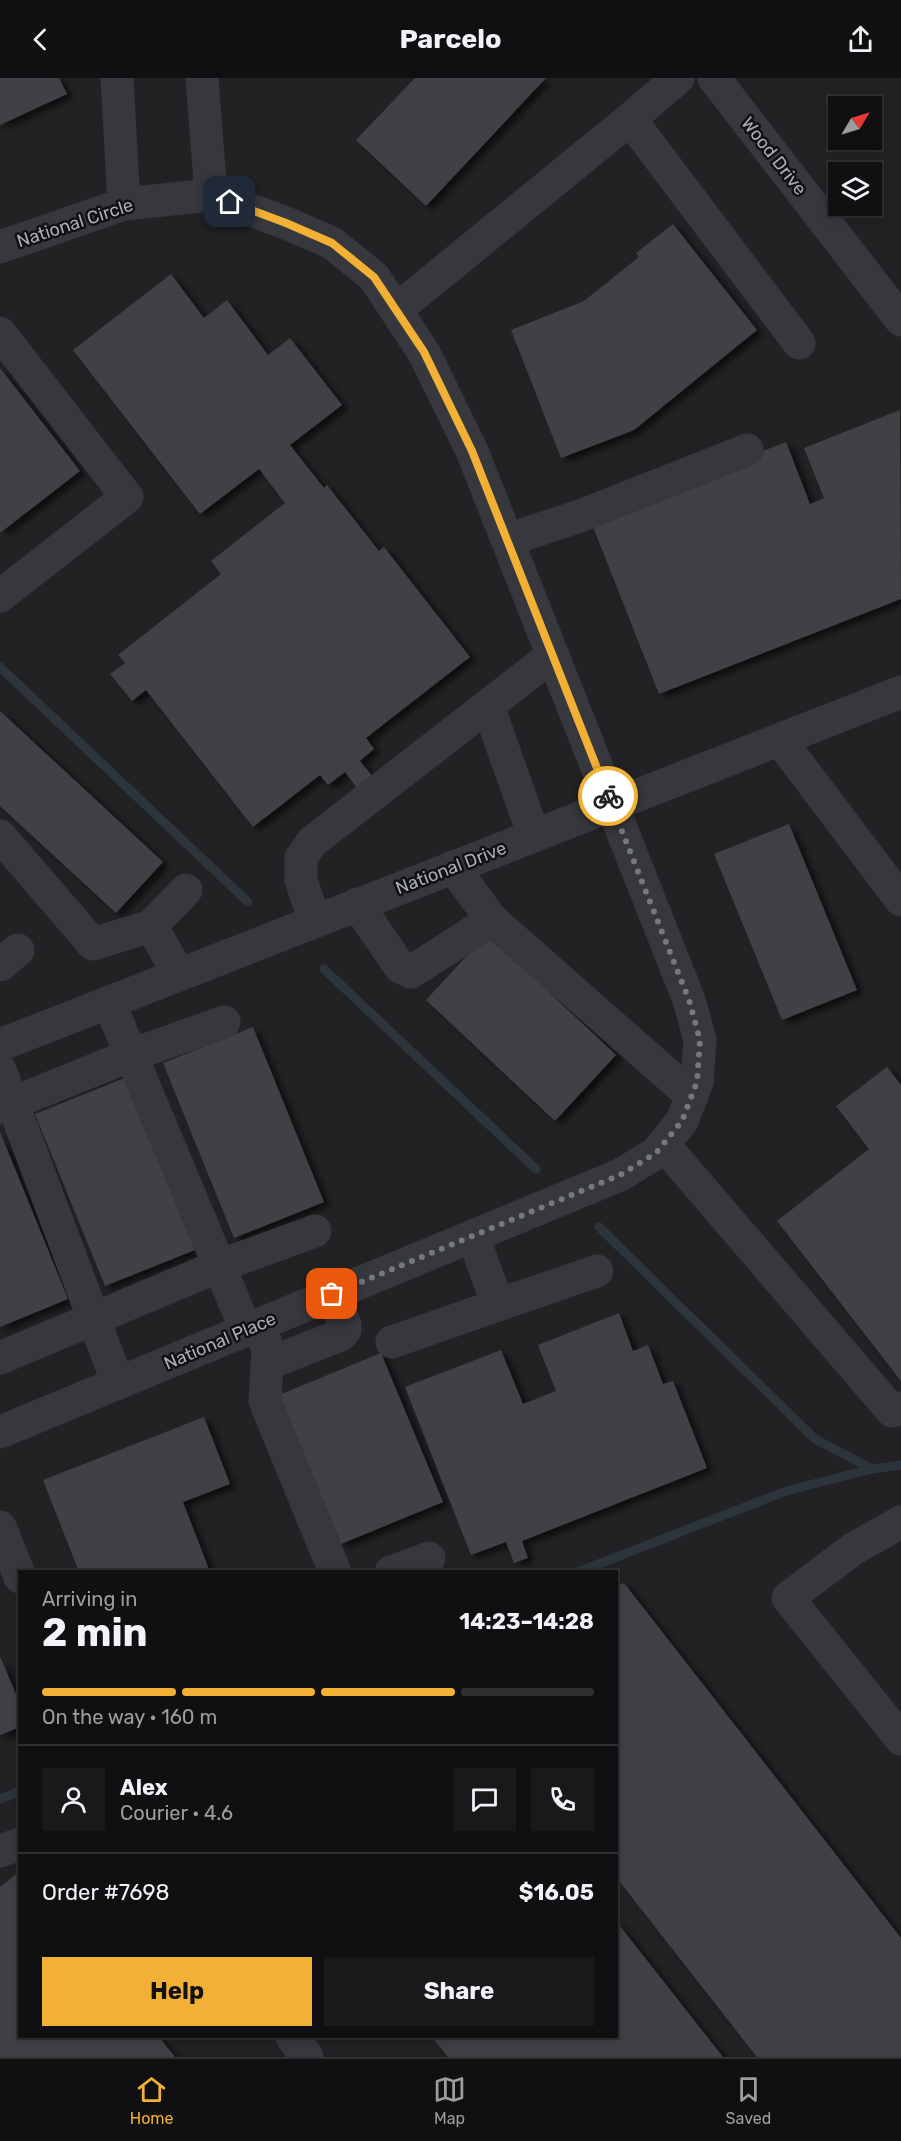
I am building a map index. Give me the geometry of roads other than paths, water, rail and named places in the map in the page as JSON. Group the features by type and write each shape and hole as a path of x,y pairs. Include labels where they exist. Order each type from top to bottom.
{"street":[{"path":"117,78 123,204"},
{"path":"202,78 211,195"},
{"path":"396,310 630,120 678,78"},
{"name":"Wood Drive","path":"714,78 891,286 901,320"},
{"path":"630,120 799,343"},
{"name":"National Circle","path":"3,238 123,204 211,195 332,243 374,277 429,362 472,451 612,806"},
{"path":"0,333 127,496 0,596"},
{"path":"507,540 580,516 747,450"},
{"path":"314,921 301,880 301,858 312,843 553,655"},
{"name":"National Drive","path":"0,1045 901,692"},
{"path":"488,706 534,836"},
{"path":"780,740 901,900"},
{"name":"National Place","path":"0,1432 620,1175 656,1153 682,1121 692,1096 697,1082 700,1040 689,1000 612,806"},
{"path":"0,836 93,944 151,926 186,890"},
{"path":"453,867 492,920 692,1096"},
{"path":"357,904 400,968 411,972 492,920"},
{"path":"151,926 179,974"},
{"path":"109,1002 219,1266 252,1328 268,1349 265,1401 334,1570"},
{"path":"6,1106 131,1055 224,1022"},
{"path":"0,1070 6,1106 94,1318 118,1383"},
{"path":"663,1144 892,1411 901,1408"},
{"path":"0,1358 219,1266 315,1231"},
{"path":"473,1236 498,1305"},
{"path":"392,1342 597,1271"},
{"path":"267,1364 341,1335 345,1330 345,1325 332,1294"},
{"path":"901,1522 853,1549 788,1598 901,1739"},
{"path":"0,1527 18,1572"},
{"path":"396,1570 429,1558"},
{"path":"0,1851 18,1845"},
{"path":"293,2038 307,2057"}],"waterway":[{"path":"0,667 248,902"},
{"path":"324,969 536,1169"},
{"path":"599,1227 815,1439 872,1469"},
{"path":"583,1570 786,1491 872,1469 901,1465"},
{"path":"0,1799 18,1792"}]}
